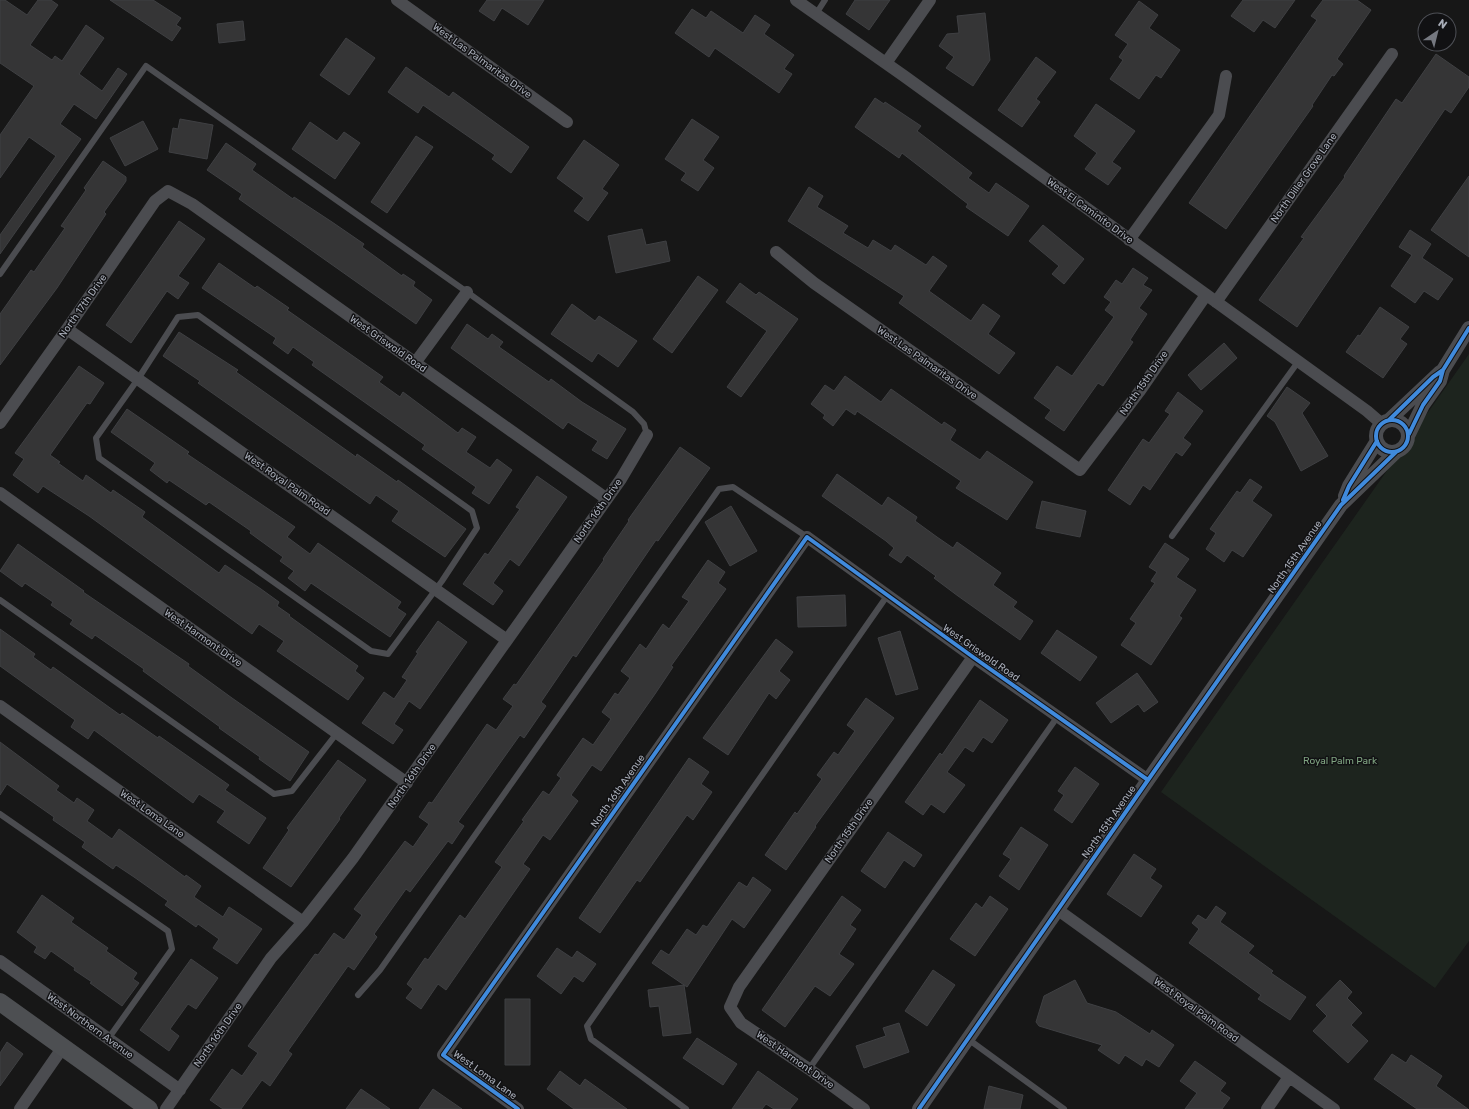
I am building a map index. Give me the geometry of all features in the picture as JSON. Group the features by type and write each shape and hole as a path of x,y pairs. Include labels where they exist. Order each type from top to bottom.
{"main road":[{"path":"0,1002 149,1109"}],"street":[{"name":"West Las Palmaritas Drive","path":"397,0 567,122"},
{"name":"West El Caminito Drive","path":"796,0 886,63 1298,362 1385,422"},
{"path":"886,63 930,0"},
{"name":"North Diller Grove Lane","path":"1216,302 1392,54"},
{"path":"1129,240 1219,115 1226,76"},
{"name":"North 17th Drive","path":"0,423 155,201 168,191"},
{"name":"West Griswold Road","path":"168,191 192,204 607,499"},
{"name":"West Las Palmaritas Drive","path":"776,252 820,287 1080,470"},
{"path":"415,363 467,292"},
{"name":"North 15th Drive","path":"1080,470 1139,392 1206,295"},
{"name":"North 15th Avenue","path":"919,1109 1341,505 1396,452 1405,447 1409,434 1423,405 1440,381 1444,370 1469,328"},
{"name":"West Royal Palm Road","path":"67,329 507,640"},
{"name":"North 15th Avenue","path":"1341,505 1349,486 1377,442 1377,430 1433,377 1444,370"},
{"path":"1385,422 1399,421 1404,424 1409,434"},
{"name":"North 16th Drive","path":"166,1109 271,958 304,922 353,858 407,783 607,499 647,435"},
{"path":"1377,442 1383,449 1396,452"},
{"name":"West Harmont Drive","path":"0,493 407,783"},
{"name":"West Griswold Road","path":"807,537 972,657 1148,780"},
{"name":"North 16th Avenue","path":"443,1055 807,537"},
{"name":"North 15th Drive","path":"730,1007 739,986 972,657"},
{"name":"West Loma Lane","path":"0,706 304,922"},
{"name":"West Royal Palm Road","path":"1058,910 1334,1109"},
{"name":"West Northern Avenue","path":"0,961 180,1090"},
{"name":"West Harmont Drive","path":"730,1007 741,1023 809,1068 864,1109"},
{"path":"20,1109 63,1047"},
{"name":"West Loma Lane","path":"443,1055 518,1109"},
{"path":"1267,1109 1289,1077"}],"lane":[{"path":"816,14 825,0"},
{"path":"0,274 146,66 467,292 633,412 644,424 647,435"},
{"path":"198,316 472,511 477,528 436,589 388,654 371,651 99,458 96,438 138,379 178,317 198,316"},
{"path":"1172,536 1298,362"},
{"path":"358,995 380,970 719,489 733,487 807,537"},
{"path":"686,1109 591,1039 587,1026 887,596"},
{"path":"0,600 274,794 292,791 337,732"},
{"path":"809,1068 1058,716"},
{"path":"0,814 168,931 172,949 108,1039"},
{"path":"968,1039 1064,1109"}],"green space":[{"name":"Royal Palm Park","path":"1469,354 1469,941 1435,988 1161,792"}],"building":[{"path":"0,0 5,0 27,15 38,0 51,0 58,5 30,45 52,60 55,56 62,61 86,25 104,38 79,74 102,91 118,68 127,74 96,119 74,104 60,124 81,139 0,254 0,235 56,156 29,137 0,178 0,135 34,86 0,63"},
{"path":"110,0 153,0 181,18 176,25 181,28 172,41"},
{"path":"487,0 544,0 528,25 502,8 494,21 479,11"},
{"path":"855,0 890,0 869,30 846,14"},
{"path":"1243,0 1295,0 1275,28 1263,20 1254,32 1231,16"},
{"path":"1323,0 1357,0 1371,10 1337,59 1343,64 1334,76 1332,75 1312,105 1313,106 1226,229 1189,203 1317,20 1311,16"},
{"path":"1139,1 1158,15 1149,28 1180,50 1161,78 1156,75 1139,99 1110,79 1123,60 1119,57 1128,44 1115,35"},
{"path":"692,9 706,18 711,11 743,33 755,15 770,25 764,34 794,55 784,69 792,74 779,93 715,48 709,57 675,33"},
{"path":"985,13 990,60 973,86 946,68 954,57 939,46 947,34 959,33 957,16"},
{"path":"243,21 245,40 219,43 217,24"},
{"path":"346,38 375,58 349,95 320,75"},
{"path":"1436,54 1469,77 1469,87 1451,113 1445,109 1297,327 1259,300 1304,238 1301,237 1345,177 1344,176 1396,99 1402,103"},
{"path":"1036,57 1056,72 1036,99 1040,102 1022,127 998,110"},
{"path":"406,67 449,97 453,92 529,147 511,173 492,159 495,155 423,105 418,113 388,92"},
{"path":"875,98 884,104 885,102 921,126 917,131 972,173 968,178 989,193 996,183 1029,206 1008,236 966,207 968,204 902,153 899,158 855,127"},
{"path":"1096,104 1135,131 1112,162 1121,168 1108,185 1085,169 1097,153 1074,136"},
{"path":"180,119 213,125 207,159 169,152 173,128 178,129"},
{"path":"692,119 719,137 703,160 714,168 698,191 681,180 686,173 665,159"},
{"path":"143,121 158,149 125,166 110,138"},
{"path":"310,122 337,141 344,132 360,143 335,179 292,149"},
{"path":"416,136 433,147 387,213 371,202"},
{"path":"584,140 619,165 602,189 608,193 588,221 574,211 584,198 557,178"},
{"path":"226,143 256,164 252,170 293,199 294,197 332,222 364,244 362,247 402,276 403,274 415,282 413,286 432,300 416,324 239,199 242,194 207,170"},
{"path":"103,161 126,177 126,181 104,212 106,214 57,288 0,365 0,314 31,270 34,272 65,228 61,226 86,190 84,188"},
{"path":"1469,176 1469,257 1431,230"},
{"path":"809,187 823,196 817,207 848,226 843,233 868,248 873,240 891,251 895,245 926,265 933,256 947,266 929,291 971,321 983,304 1000,316 988,334 1015,353 999,374 899,303 904,296 788,221"},
{"path":"179,221 205,239 178,276 189,283 178,299 167,291 131,343 106,325"},
{"path":"1043,225 1084,259 1064,284 1052,274 1059,266 1029,241"},
{"path":"642,229 646,245 666,241 670,261 616,273 608,236"},
{"path":"1410,230 1431,244 1422,258 1453,279 1438,300 1424,291 1415,303 1391,286 1412,255 1399,247"},
{"path":"219,263 255,288 257,286 289,308 287,310 383,377 379,382 400,397 403,392 458,433 462,428 476,437 466,452 490,468 497,459 512,470 489,504 472,493 476,487 422,449 425,445 312,365 314,362 293,347 288,354 273,343 276,338 202,288"},
{"path":"1133,268 1148,278 1143,285 1152,290 1139,308 1147,314 1130,340 1133,342 1103,386 1098,383 1064,431 1045,418 1051,410 1034,398 1057,366 1072,376 1114,317 1105,310 1111,302 1104,297 1116,280 1122,284"},
{"path":"698,276 718,290 672,353 653,339"},
{"path":"740,283 756,295 759,292 798,319 741,397 727,387 767,331 726,302"},
{"path":"572,304 595,321 599,316 637,341 618,367 598,353 592,362 551,334"},
{"path":"1380,307 1409,327 1400,339 1407,344 1383,378 1346,352 1358,335 1360,336"},
{"path":"467,324 488,339 492,334 503,342 499,347 549,382 551,379 582,402 626,429 607,459 592,450 598,441 568,422 563,429 451,348"},
{"path":"179,332 238,370 236,372 356,457 357,454 397,482 398,480 466,529 445,557 392,521 399,511 376,495 370,504 198,383 200,381 163,356"},
{"path":"1224,343 1237,358 1201,390 1188,375"},
{"path":"79,366 104,383 90,404 87,403 50,455 60,462 58,463 83,481 86,475 111,493 113,490 145,512 142,517 219,573 225,565 261,589 279,602 277,606 290,615 289,616 358,666 355,671 364,678 348,700 277,651 284,641 259,624 252,634 89,516 43,486 38,493 13,475 24,459 15,453"},
{"path":"845,376 881,402 891,389 942,425 944,422 956,430 950,440 980,460 987,451 1033,482 1007,520 956,488 961,481 857,411 855,415 846,409 833,426 823,418 825,415 811,404 825,385 834,391"},
{"path":"1287,387 1310,403 1302,413 1328,456 1301,471 1275,422 1267,416"},
{"path":"1178,392 1203,411 1183,438 1191,444 1182,456 1176,452 1150,490 1143,485 1130,505 1108,490 1143,439 1149,443 1170,414 1165,411"},
{"path":"127,409 189,452 187,454 295,527 287,537 310,554 318,543 401,602 397,608 406,614 390,637 311,583 305,591 288,578 294,571 280,561 283,557 250,533 251,531 209,502 206,505 169,480 167,483 150,470 155,463 111,432"},
{"path":"680,447 710,468 658,541 656,540 576,657 573,655 541,702 546,706 524,738 520,735 458,822 464,826 452,844 448,841 410,892 406,889 374,934 377,937 354,970 348,966 288,1051 292,1054 270,1086 262,1080 241,1109 223,1109 210,1100 232,1069 242,1076 258,1053 248,1046 315,954 318,955 334,933 344,940 362,915 354,909 405,841 413,847 429,824 419,817 429,802 432,803 487,724 496,730 513,706 503,699 514,684 516,685 571,607 604,560 603,559 629,521 628,520"},
{"path":"837,474 882,506 888,497 917,517 915,521 953,548 957,542 1001,573 993,585 1017,602 1013,607 1033,621 1020,640 934,578 936,576 907,555 901,563 889,555 894,548 822,496"},
{"path":"537,476 567,497 519,566 510,559 493,583 503,591 493,605 463,584 485,553 488,555 520,509 516,507"},
{"path":"1250,479 1262,487 1252,501 1272,515 1243,557 1232,550 1224,562 1206,549 1216,533 1210,529 1237,491 1240,493"},
{"path":"1042,501 1086,511 1080,537 1036,528"},
{"path":"731,506 757,551 730,566 705,522"},
{"path":"1165,543 1189,559 1176,577 1196,590 1179,616 1182,618 1151,665 1121,645 1136,623 1130,619 1155,583 1151,581 1157,572 1149,567"},
{"path":"18,544 84,591 83,592 189,664 188,666 309,752 290,781 259,759 260,757 219,728 220,727 143,671 144,669 95,635 92,639 70,624 73,620 51,605 53,602 25,583 22,587 0,571"},
{"path":"708,560 725,572 718,583 726,589 671,666 673,667 601,771 592,765 571,795 578,801 550,840 543,835 523,864 530,869 446,990 438,984 421,1009 406,998 413,989 407,984 425,958 428,960 460,915 465,919 502,867 495,862 524,821 522,820 543,791 549,795 561,778 557,775 583,738 593,745 611,719 602,712 615,693 618,695 630,678 621,671 640,644 646,649 663,624 669,629 689,601 682,597"},
{"path":"845,595 846,626 798,627 797,597"},
{"path":"438,621 467,642 420,709 409,701 394,724 403,730 393,744 362,723 384,692 394,699 407,680 402,677 418,653 416,652"},
{"path":"0,629 35,654 33,657 51,670 53,667 120,715 122,713 158,738 159,736 229,785 225,790 266,818 249,844 217,822 225,811 199,794 193,803 94,730 88,739 71,727 75,720 0,666"},
{"path":"1057,630 1097,657 1080,681 1041,653"},
{"path":"900,631 918,689 896,695 878,638"},
{"path":"776,639 793,652 779,671 790,680 776,699 769,693 728,755 703,738"},
{"path":"1137,673 1158,702 1144,712 1138,704 1111,723 1096,703"},
{"path":"866,698 894,718 815,826 816,827 786,870 765,855 795,812 797,814 822,779 817,775 834,752 838,755 855,731 847,725"},
{"path":"980,700 1008,720 992,743 983,737 973,752 965,747 947,772 965,785 944,813 931,804 923,815 905,802 940,753 942,755"},
{"path":"0,742 59,786 56,790 74,803 77,798 94,810 87,821 112,839 119,829 185,877 186,875 201,886 194,897 223,917 229,907 262,929 237,964 213,948 219,939 198,924 196,927 165,905 168,901 134,877 116,865 113,869 82,847 85,842 53,820 54,817 7,784 0,795"},
{"path":"689,758 709,772 701,784 712,792 693,820 687,815 640,882 637,880 600,933 579,918"},
{"path":"338,760 366,780 291,887 263,868 289,830 287,828"},
{"path":"1075,767 1099,784 1072,823 1054,810 1064,795 1058,791"},
{"path":"1021,827 1048,845 1019,890 999,876 1011,859 1003,854"},
{"path":"888,832 922,855 914,867 904,860 885,888 861,871"},
{"path":"1134,854 1156,869 1150,878 1162,886 1141,917 1107,894"},
{"path":"753,877 771,890 744,928 732,919 687,987 652,963 661,950 669,955 687,929 696,935 703,925 707,927 739,882 747,887"},
{"path":"42,895 74,918 71,922 108,948 106,951 137,973 133,979 139,983 122,1006 90,983 92,982 74,970 75,968 51,951 45,959 34,952 37,947 17,932"},
{"path":"842,896 861,910 850,925 856,929 839,954 854,964 830,996 815,986 785,1027 762,1010"},
{"path":"990,896 1008,909 975,956 950,939 976,903 982,908"},
{"path":"1216,906 1226,913 1220,922 1254,946 1248,953 1273,971 1271,973 1306,997 1290,1020 1258,999 1261,995 1189,943 1199,929 1192,923 1198,915 1206,920"},
{"path":"557,948 572,958 577,951 596,964 583,982 574,976 561,994 537,976"},
{"path":"191,959 218,978 196,1009 188,1004 170,1029 179,1036 169,1051 140,1030"},
{"path":"933,970 955,985 927,1026 905,1011"},
{"path":"1075,980 1087,1003 1116,1012 1150,1034 1152,1030 1174,1045 1159,1067 1146,1059 1142,1066 1125,1055 1119,1064 1098,1050 1102,1045 1039,1026 1036,1022 1044,996"},
{"path":"1340,980 1352,992 1347,998 1362,1013 1351,1025 1368,1041 1348,1063 1313,1031 1327,1016 1316,1005"},
{"path":"684,985 691,1033 663,1036 659,1006 650,1007 648,990"},
{"path":"505,999 530,999 530,1065 505,1065"},
{"path":"899,1023 909,1052 864,1068 856,1046 886,1036 883,1028"},
{"path":"697,1038 737,1064 723,1085 683,1058"},
{"path":"7,1042 23,1054 0,1086 0,1053"},
{"path":"1392,1054 1406,1063 1411,1055 1442,1076 1436,1086 1468,1109 1417,1109 1374,1079"},
{"path":"1195,1061 1226,1083 1220,1091 1230,1098 1222,1109 1185,1109 1197,1093 1180,1081"},
{"path":"560,1071 580,1086 585,1079 627,1109 574,1109 547,1089"},
{"path":"758,1071 798,1099 790,1109 774,1109 766,1104 762,1109 732,1109"},
{"path":"989,1086 1023,1095 1020,1109 984,1109"},
{"path":"361,1089 390,1109 346,1109"},
{"path":"433,1089 462,1109 419,1109"}],"cycle path":[{"path":"1409,434 1423,405 1440,381 1443,370 1469,328"},
{"path":"1389,420 1433,377 1443,370"},
{"path":"1389,420 1395,420 1405,427 1408,436 1407,442 1401,449 1395,452 1389,452 1379,445 1376,439 1376,433 1383,423 1389,420"},
{"path":"1343,500 1349,486 1377,441"},
{"path":"919,1109 1341,505 1396,452"},
{"path":"518,1109 443,1055 807,537 973,657 1148,780"}]}
